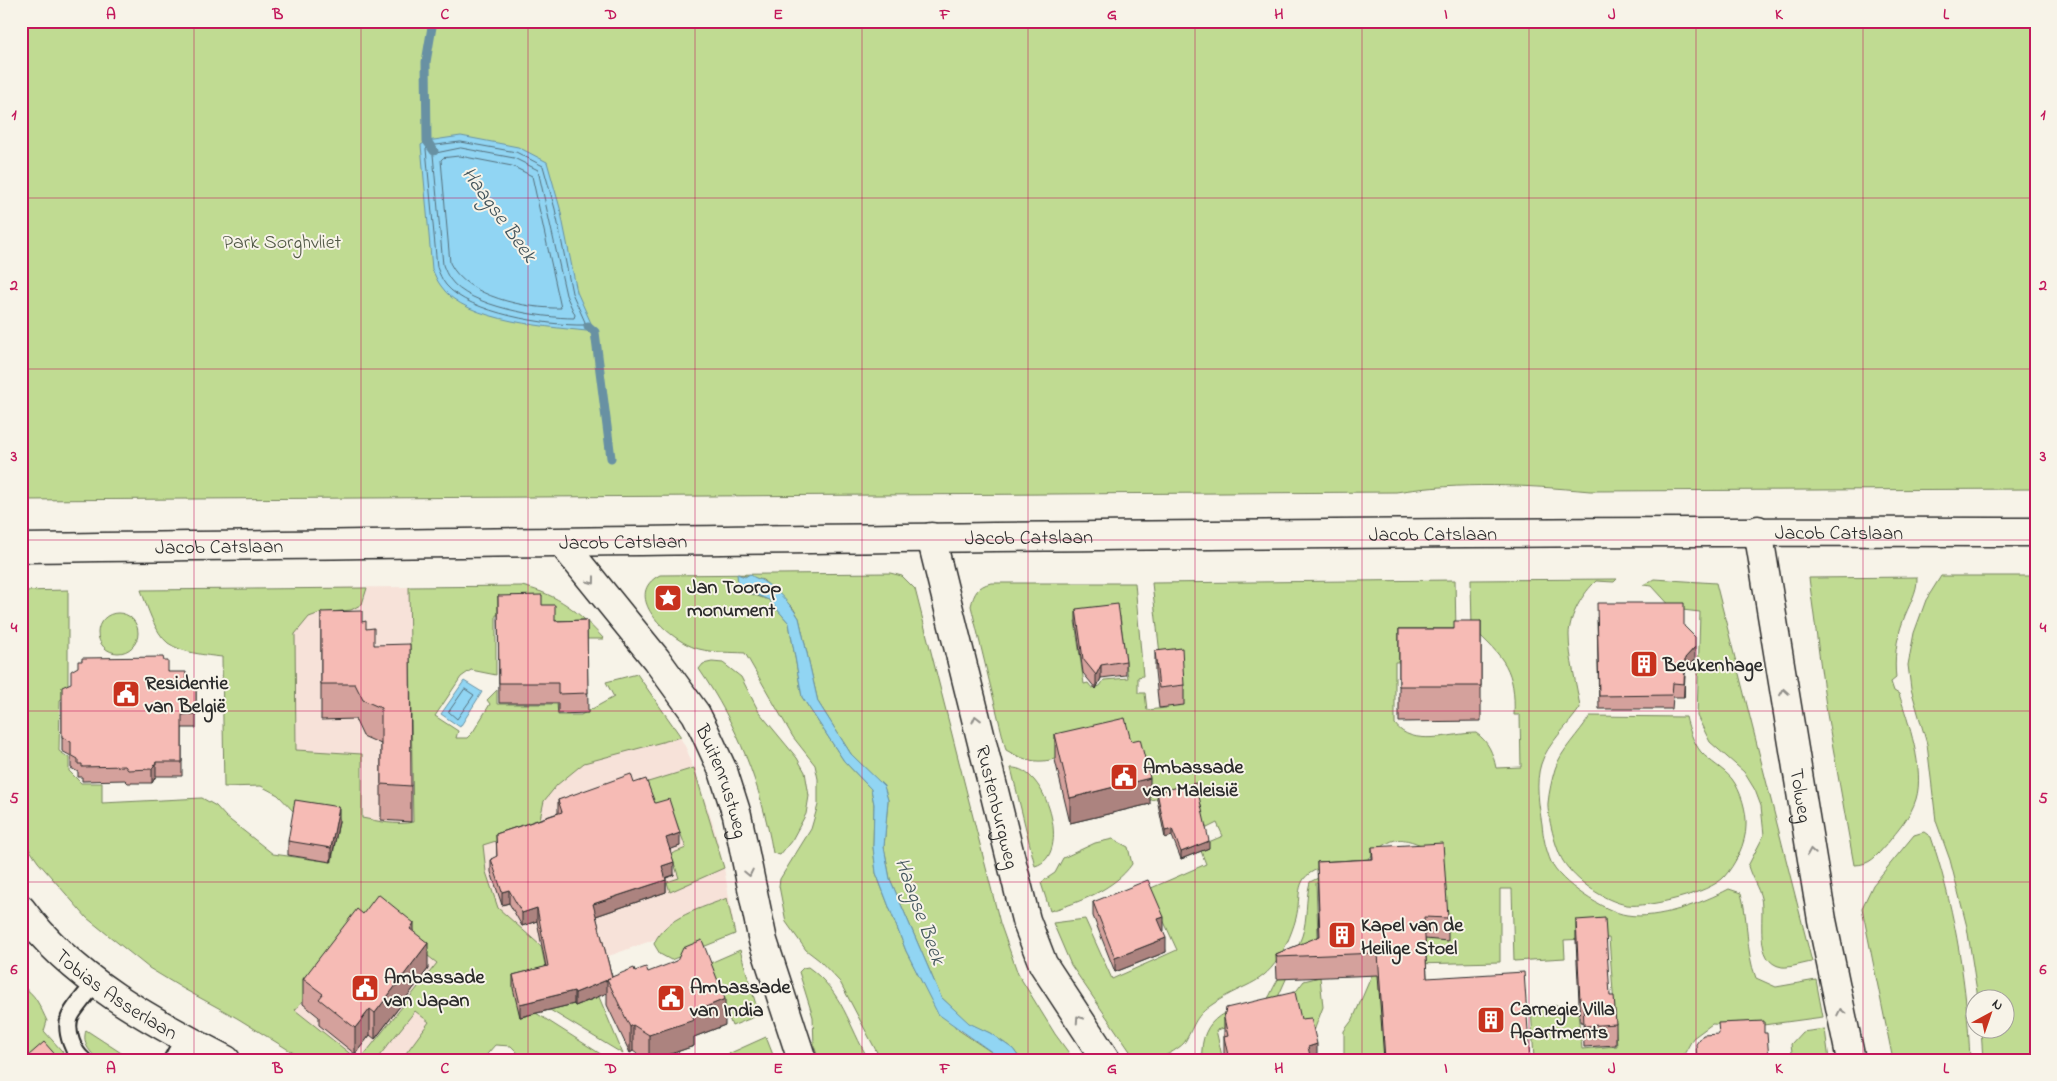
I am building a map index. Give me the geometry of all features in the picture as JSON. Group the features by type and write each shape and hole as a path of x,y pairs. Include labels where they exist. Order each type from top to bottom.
{"street":[{"name":"Jacob Catslaan","path":"21,548 562,543 931,536 1758,530 2036,532"},
{"name":"Tolweg","path":"1758,530 1822,920 1851,1060"},
{"name":"Rustenburgweg","path":"931,536 1026,920 1043,964 1106,1060"},
{"name":"Buitenrustweg","path":"562,543 661,666 696,714 705,732 723,771 737,815 763,941 802,1060"},
{"name":"Tobias Asserlaan","path":"24,918 96,982 157,1024 178,1049 226,1060"}],"lane":[{"path":"83,1060 78,1056 70,1037 68,1020 96,982"}],"shaded area":[{"path":"409,587 413,775 673,724 687,750 713,824 724,868 734,926 656,939 606,957 480,984 422,1060 305,1060 237,1018 332,863 339,820 295,813 295,634 293,588"}],"green space":[{"name":"Park Sorghvliet","path":"21,21 2036,21 2036,489 1590,491 1541,487 1468,486 1396,492 21,500"},
{"path":"890,573 902,576 915,589 1000,923 1018,974 1055,1034 1074,1060 1021,1060 1013,1049 990,1033 969,1024 941,997 890,879 884,847 888,800 884,787 851,754 818,702 799,618 793,608 763,580 739,574"},
{"path":"738,574 738,584 751,594 769,600 789,623 802,697 844,761 871,789 874,804 873,847 876,873 906,951 922,982 957,1029 1003,1060 881,1060 840,982 819,960 806,950 786,922 779,886 780,879 811,829 818,805 818,779 815,765 793,737 745,653 711,651 688,645 676,638 654,618 647,606 645,595 649,584 660,575"},
{"path":"1941,576 2036,576 2036,1060 1983,1060 1982,1038 2014,1038 2014,988 1976,988 1967,927 1950,860 1936,821 1927,744 1911,689 1908,665 1914,633 1926,600"},
{"path":"1917,577 1914,594 1897,642 1895,657 1896,678 1891,682 1894,691 1899,694 1907,718 1917,760 1918,787 1916,799 1904,823 1880,852 1869,862 1854,865 1827,714 1809,578"},
{"path":"1617,579 1614,582 1596,581 1582,598 1571,620 1569,644 1580,708 1548,749 1539,771 1538,794 1543,834 1549,857 1556,870 1573,887 1595,902 1618,913 1627,915 1639,916 1666,913 1693,905 1729,889 1741,893 1750,957 1756,978 1776,987 1816,980 1823,1017 1756,1026 1712,1024 1693,1038 1681,1060 1534,1060 1531,1007 1577,1005 1582,1049 1617,1046 1609,938 1564,940 1565,958 1514,961 1512,889 1500,889 1500,962 1413,964 1421,845 1412,841 1397,840 1386,844 1367,860 1367,882 1316,883 1319,963 1287,977 1278,997 1280,1015 1216,1030 1222,1056 1202,1060 1202,1045 1211,1023 1220,1016 1241,1006 1267,1000 1299,944 1305,923 1310,882 1324,875 1324,867 1314,871 1303,881 1300,887 1298,910 1292,931 1279,958 1271,968 1263,976 1225,996 1202,1012 1184,1043 1178,1048 1156,1060 1136,1060 1071,965 1053,923 1085,919 1112,979 1177,950 1149,889 1206,864 1199,846 1223,836 1217,823 1195,834 1170,795 1140,803 1080,751 1051,760 1035,761 1017,756 1006,750 971,606 977,591 991,583 1135,583 1143,676 1138,677 1138,693 1145,693 1147,710 1166,708 1152,583 1455,580 1456,633 1434,661 1395,662 1395,724 1411,736 1432,737 1476,733 1489,748 1496,768 1521,767 1520,715 1514,715 1513,686 1510,675 1500,656 1472,628 1471,580","holes":["1120,616 1128,678 1104,680 1100,686 1092,688 1088,683 1084,684 1075,621"]},
{"path":"1654,579 1716,583 1812,962 1782,967 1773,963 1767,957 1762,938 1761,898 1748,866 1764,835 1761,806 1755,790 1744,772 1710,742 1697,716 1700,612 1673,609 1652,586 1643,585"},
{"path":"522,586 547,594 567,605 604,639 556,639 543,614 496,615 496,675 471,670 461,677 435,716 458,731 456,738 467,738 473,732 490,704 487,700 497,690 497,704 557,704 558,715 581,715 614,697 606,682 637,674 681,737 584,763 557,785 544,801 538,828 483,845 486,872 498,908 541,946 547,974 562,970 575,1006 599,997 623,1054 550,1010 536,1013 610,1060 525,1060 511,1046 495,1045 482,1060 401,1060 429,1022 415,1011 376,1060 360,1060 437,963 373,913 295,1010 358,1060 305,1060 237,1018 149,968 87,918 38,862 21,837 21,591 68,590 68,695 60,700 59,751 69,758 69,771 81,783 102,783 102,803 202,798 216,806 226,817 273,854 332,862 339,820 295,813 278,795 261,786 224,787 222,657 187,651 163,639 155,626 141,590 367,588 362,604 351,610 320,613 309,617 295,634 296,750 362,754 362,818 387,823 400,823 413,822 409,587"},
{"path":"122,613 129,616 135,622 138,633 137,641 129,650 122,653 114,653 107,650 99,641 98,629 101,622 110,614"},
{"path":"712,662 723,663 741,677 759,712 797,758 805,772 809,796 806,814 792,840 780,855 773,853 755,780 736,734 713,690 699,669 703,664"},
{"path":"1590,716 1686,717 1698,748 1732,779 1741,795 1744,808 1746,833 1742,846 1732,866 1717,883 1693,894 1663,902 1627,905 1600,895 1591,889 1575,876 1563,861 1550,824 1548,799 1558,762"},
{"path":"694,768 724,868 670,892 667,882 679,878 671,854 686,848 671,808 657,812 635,786"},
{"path":"1011,768 1024,771 1035,781 1044,795 1050,812 1053,830 1052,846 1046,859 1035,866"},
{"path":"1924,832 1931,837 1942,872 1959,951 1964,988 1964,1038 1968,1038 1970,1060 1893,1060 1862,908 1873,885 1914,835"},
{"path":"1113,839 1128,847 1132,864 1125,873 1095,894 1050,911 1041,883 1055,873 1063,858 1095,843"},
{"path":"727,898 735,934 671,960 660,954 654,944 666,927 685,915"},
{"path":"1370,944 1417,1060 1344,1060 1344,1031 1353,1019 1371,977"},
{"path":"740,950 759,1015 732,1026 708,964"},
{"path":"808,967 820,977 837,998 869,1060 819,1060 814,1046 813,1017 799,972 803,968"},
{"path":"1320,977 1323,1007 1312,1036 1301,1039 1294,994 1304,981"},
{"path":"21,987 30,992 37,1001 47,1021 44,1031 70,1060 21,1059"},
{"path":"1825,1029 1829,1060 1793,1060 1791,1044 1802,1032"},
{"path":"86,1030 132,1060 99,1060 87,1047 85,1039"},
{"path":"766,1037 775,1060 715,1060"}],"water":[{"path":"461,136 518,147 547,162 560,208 577,292 595,332 535,325 490,315 470,308 453,298 440,284 432,269 421,145 427,141"},
{"name":"Haagse Beek","path":"737,574 745,577 750,574 769,585 796,613 799,618 818,702 851,754 884,786 888,800 884,847 890,879 941,997 969,1023 990,1033 1013,1049 1021,1060 1003,1060 938,1014 906,951 876,873 873,847 874,804 871,789 844,761 802,697 789,623 769,600 744,590 738,584"},
{"path":"464,681 482,692 460,727 441,714"}],"building":[{"path":"542,595 542,605 555,605 555,621 587,620 588,693 558,694 558,683 499,683 498,596"},
{"name":"Beukenhage","path":"1597,603 1684,603 1684,626 1695,637 1695,647 1685,658 1684,684 1673,683 1672,695 1599,696"},
{"path":"1118,604 1126,661 1101,665 1096,675 1083,659 1076,609"},
{"path":"362,611 362,622 366,621 366,629 374,628 374,645 410,644 411,786 381,784 381,708 363,700 355,684 321,684 321,612"},
{"path":"1454,621 1481,621 1481,686 1399,686 1399,629 1454,629"},
{"path":"1182,648 1184,685 1159,688 1155,651"},
{"path":"163,657 164,661 168,661 168,672 186,672 185,683 196,683 196,714 182,715 182,762 156,762 152,769 128,770 125,766 82,767 82,764 78,764 78,759 71,755 71,742 62,737 62,687 71,683 71,671 78,667 78,661 82,661 82,658"},
{"path":"1125,718 1131,741 1140,739 1150,778 1070,798 1055,734"},
{"path":"631,774 634,783 646,779 655,803 669,799 680,833 666,838 674,862 662,866 666,880 593,904 612,977 575,993 574,991 520,1004 513,975 548,966 537,908 522,913 509,890 502,892 491,859 497,856 496,834 562,812 558,800"},
{"path":"1196,783 1209,841 1181,852 1172,829 1165,831 1157,792"},
{"path":"295,800 339,807 331,848 288,841"},
{"path":"1443,843 1448,918 1424,917 1427,978 1524,972 1530,1060 1385,1060 1378,953 1277,957 1276,954 1320,936 1317,862 1373,859 1372,847"},
{"path":"1148,880 1164,917 1158,919 1166,938 1115,958 1093,902"},
{"path":"378,894 414,923 410,929 428,943 375,1013 370,1009 355,1028 319,999 323,994 303,979 357,909 363,914"},
{"path":"1605,918 1610,996 1614,996 1616,1024 1584,1026 1583,1001 1580,1001 1576,920"},
{"path":"702,940 725,999 691,1013 694,1020 649,1035 633,1025 630,1027 607,979 634,968 635,971 646,967 648,972 677,961 683,948"},
{"path":"1295,992 1301,1019 1311,1018 1317,1044 1308,1047 1311,1060 1229,1060 1224,1037 1228,1036 1224,1018 1226,1008"},
{"path":"1764,1021 1764,1033 1767,1033 1769,1060 1697,1060 1696,1044 1703,1035 1719,1034 1718,1023"},
{"path":"44,1042 60,1060 21,1060 21,1048 28,1056"},
{"path":"68,1054 73,1060 61,1060"}],"waterway":[{"name":"Haagse Beek","path":"433,21 426,62 427,141 434,151"},
{"name":"Haagse Beek","path":"588,326 595,332 611,458"}],"place":[{"name":"Jan Toorop monument","path":"668,598"},
{"name":"Beukenhage","path":"1644,664"},
{"name":"Residentie van België","path":"126,694"},
{"name":"Ambassade van Maleisië","path":"1124,777"},
{"name":"Kapel van de Heilige Stoel","path":"1342,935"},
{"name":"Ambassade van Japan","path":"365,988"},
{"name":"Ambassade van India","path":"671,998"},
{"name":"Carnegie Villa Apartments","path":"1491,1020"}]}
